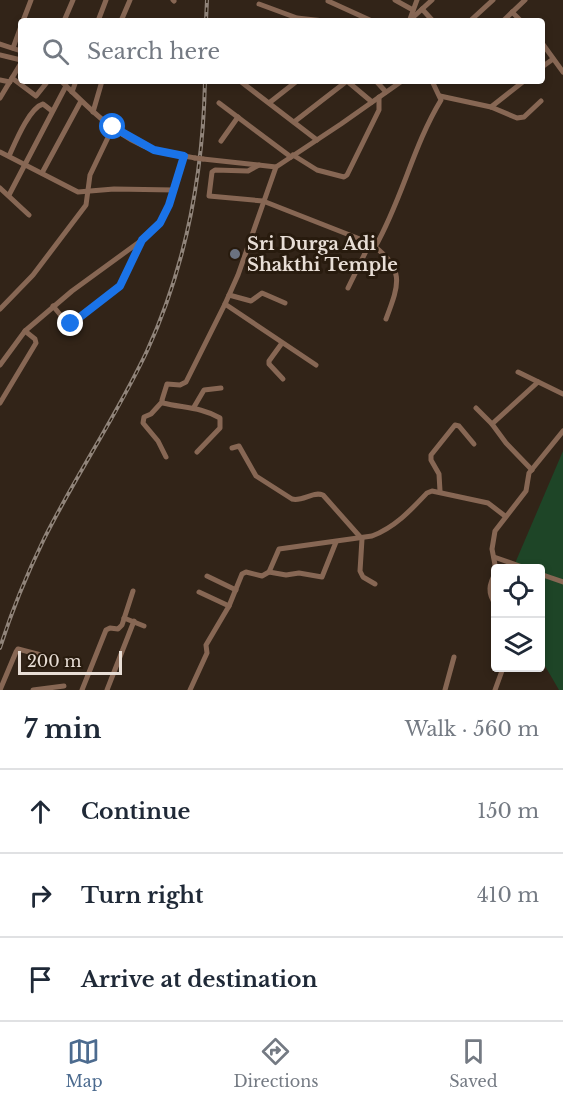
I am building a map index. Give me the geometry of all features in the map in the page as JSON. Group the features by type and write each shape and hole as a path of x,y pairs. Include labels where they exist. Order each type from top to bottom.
{"street":[{"path":"24,18 31,0"},
{"path":"65,18 73,0"},
{"path":"123,18 130,0"},
{"path":"395,0 413,10"},
{"path":"410,18 417,0"},
{"path":"412,18 432,0"},
{"path":"474,18 493,0"},
{"path":"505,18 525,0"},
{"path":"99,18 104,1"},
{"path":"328,1 365,18"},
{"path":"259,4 297,18"},
{"path":"422,9 430,18"},
{"path":"512,12 518,18"},
{"path":"13,48 18,34"},
{"path":"0,44 18,50"},
{"path":"545,47 563,72"},
{"path":"0,55 18,61"},
{"path":"545,65 553,58"},
{"path":"0,98 18,67"},
{"path":"0,80 11,80 36,96 46,84"},
{"path":"9,195 52,111 63,84"},
{"path":"64,84 93,112 113,127 154,150 195,158 276,167"},
{"path":"72,92 75,84"},
{"path":"93,112 101,84"},
{"path":"244,84 317,140"},
{"path":"269,103 293,84"},
{"path":"294,122 343,84"},
{"path":"351,84 372,102"},
{"path":"379,84 386,92"},
{"path":"166,457 158,441 143,423 144,417 152,414 162,402 167,384 180,385 186,382 229,295 276,167 398,84"},
{"path":"348,288 372,245 388,223 423,131 441,100 434,84"},
{"path":"491,107 520,84"},
{"path":"440,96 491,107 521,118 541,101"},
{"path":"219,103 292,156 317,170 344,177 379,110 379,97"},
{"path":"42,173 81,101"},
{"path":"9,156 25,124 39,105 43,104 52,111"},
{"path":"221,141 238,117"},
{"path":"0,309 33,275 86,205 90,175 113,127"},
{"path":"0,152 78,192 174,190"},
{"path":"0,365 25,331 53,306 142,240 160,223 174,190 184,156"},
{"path":"258,165 248,171 215,170 212,172 208,192 211,197 263,201 372,245 392,264 396,275 397,291 386,319"},
{"path":"0,188 29,215"},
{"path":"53,306 68,324 71,324 116,291 142,240"},
{"path":"229,295 251,301 262,293 285,303"},
{"path":"225,304 316,365"},
{"path":"0,403 36,343 35,339 25,331"},
{"path":"282,343 269,364 283,379"},
{"path":"518,372 563,394"},
{"path":"492,424 538,382"},
{"path":"194,407 204,390 221,388"},
{"path":"162,402 181,408 194,407 204,410 221,421 220,428 198,452"},
{"path":"476,408 532,470"},
{"path":"440,491 440,477 431,460 431,455 455,425 459,426 474,444"},
{"path":"494,564 492,540 495,531 526,491 529,474 563,431"},
{"path":"232,448 239,446 256,476 292,499 298,500 316,494 323,495 362,539 360,571 363,577 375,584"},
{"path":"190,690 207,653 206,645 209,636 229,606 242,574 246,572 262,576 269,572 279,549 362,539 386,531 402,519 427,493 440,491 488,503 505,516"},
{"path":"269,572 286,575 299,573 322,577 336,542"},
{"path":"494,557 514,564"},
{"path":"207,576 236,590"},
{"path":"545,576 563,582"},
{"path":"491,583 489,589 491,599"},
{"path":"82,690 106,630 118,629 122,625 133,591"},
{"path":"199,592 229,606"},
{"path":"124,618 144,626"},
{"path":"107,690 134,621"},
{"path":"0,690 18,649 41,655"},
{"path":"445,690 454,657"},
{"path":"495,690 502,672"},
{"path":"33,690 64,686"}],"green space":[{"path":"563,451 563,690 559,690 545,666 545,564 515,564"}],"railway":[{"path":"206,18 207,0"},
{"path":"0,648 20,592 44,539 135,375 161,319 190,219 201,150 205,84"}],"place":[{"name":"Sri Durga Adi Shakthi Temple","path":"235,254"}],"route":[{"path":"71,324 120,286 142,240 160,223 169,205 184,156 154,150 113,127"}]}
